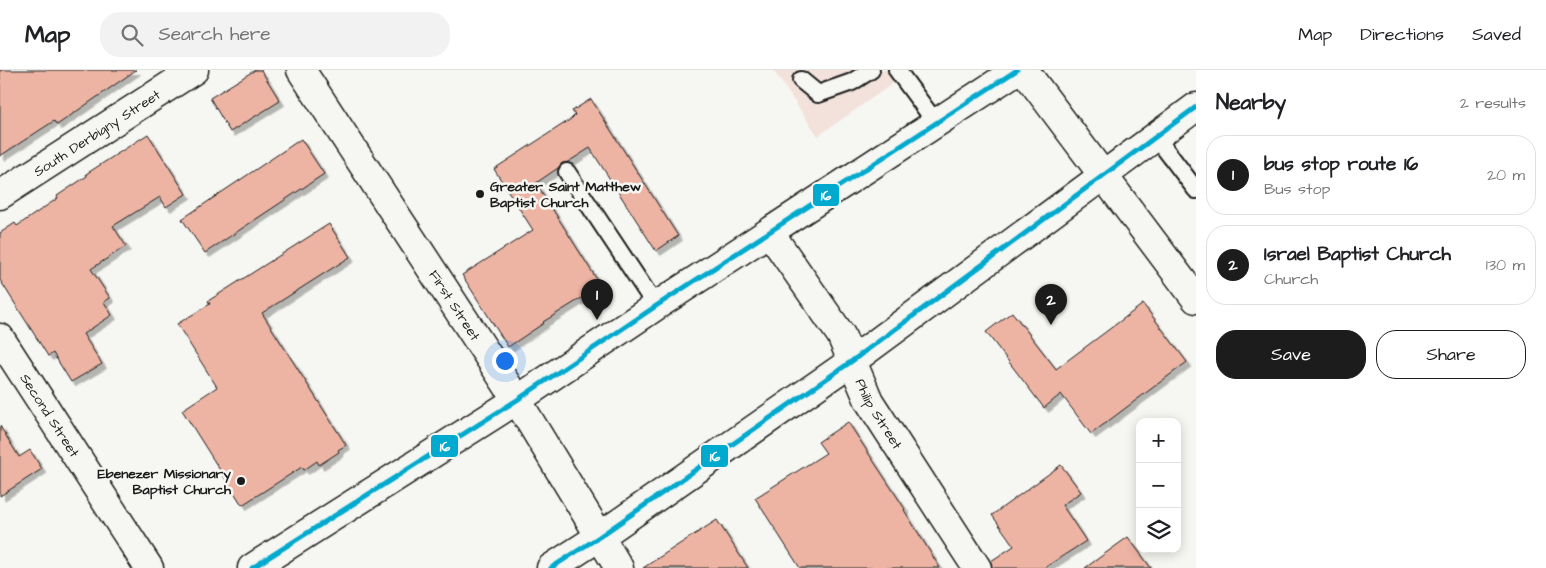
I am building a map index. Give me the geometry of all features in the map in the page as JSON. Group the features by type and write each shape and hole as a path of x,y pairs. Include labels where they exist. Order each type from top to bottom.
{"street":[{"name":"South Derbigny Street","path":"0,195 194,70"},
{"name":"First Street","path":"302,70 517,400 620,568"},
{"path":"252,568 517,400 656,306 1017,70"},
{"path":"1024,70 1103,176 1192,286"},
{"path":"551,568 600,537 852,361 1196,107"},
{"name":"Philip Street","path":"770,233 841,335 870,401 977,568"},
{"name":"Second Street","path":"0,338 149,568"}],"lane":[{"path":"801,80 818,94 848,76 871,70"},
{"path":"897,70 936,124"},
{"path":"1156,137 1194,183"},
{"path":"567,172 656,306"}],"shaded area":[{"path":"773,70 912,70 818,136"}],"building":[{"path":"0,70 136,70 57,125 54,121 0,156"},
{"path":"255,70 261,70 280,101 230,132 210,98"},
{"path":"591,99 678,236 656,251 590,148 568,162 562,163 558,168 536,183 601,286 543,322 508,347 462,275 533,230 494,169 571,119 575,115 572,111"},
{"path":"148,134 186,194 166,207 160,197 113,226 126,246 91,269 110,298 104,302 112,315 83,334 102,364 71,382 53,353 48,356 0,280 0,233 15,223 17,226 58,198 57,196 87,176 86,174"},
{"path":"301,139 324,174 205,253 182,219"},
{"path":"329,224 350,257 262,313 346,445 319,465 317,461 304,470 302,467 242,505 182,410 217,387 177,324 210,304 208,301"},
{"path":"1143,304 1187,362 1091,434 1061,394 1044,408 986,332 1012,312 1056,369"},
{"path":"848,422 905,509 940,568 800,568 755,498 826,453 818,442"},
{"path":"0,426 19,457 30,450 42,469 0,496"},
{"path":"1061,465 1081,492 1062,505 1086,541 1044,568 992,568 991,561 1014,546 992,515"},
{"path":"717,520 748,568 643,568 678,545"},
{"path":"1128,537 1136,548 1136,553 1140,553 1151,568 1085,568"}],"transit line":[{"name":"16","path":"252,568 517,400 656,306 1017,70"},
{"name":"16","path":"551,568 599,537 852,361 1196,107"}],"place":[{"name":"Greater Saint Matthew Baptist Church","path":"480,194"},
{"name":"bus stop route 16","path":"597,320"},
{"name":"Israel Baptist Church","path":"1051,325"},
{"name":"Ebenezer Missionary Baptist Church","path":"241,481"}]}
